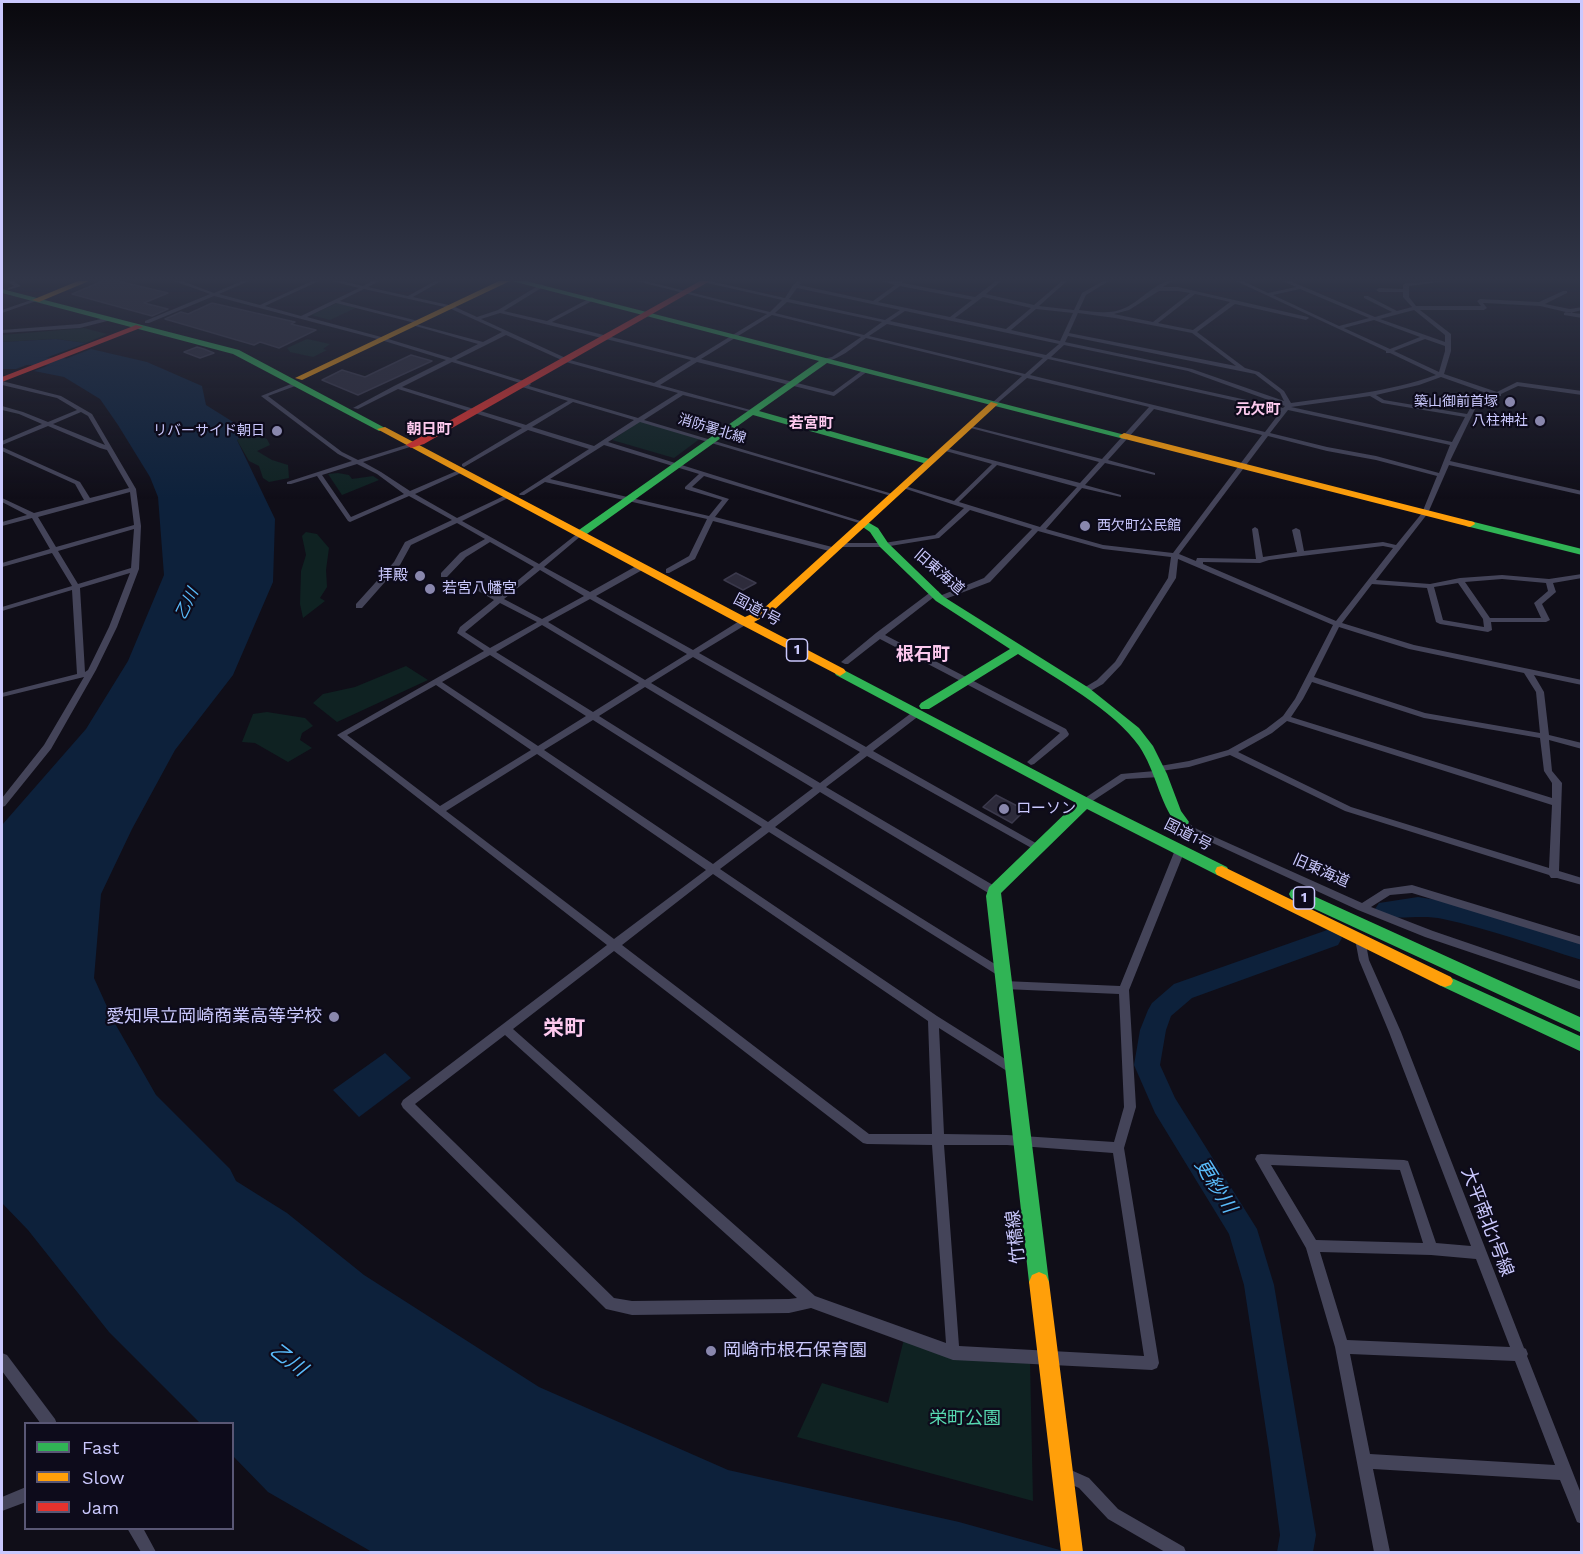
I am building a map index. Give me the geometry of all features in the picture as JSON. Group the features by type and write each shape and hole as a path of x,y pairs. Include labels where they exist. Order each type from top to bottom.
{"main road":[{"path":"2,382 72,354"},
{"name":"国道1号","path":"246,354 462,468 669,571 750,619 1091,799 1581,1026"},
{"path":"297,381 353,354"},
{"path":"416,444 581,354"},
{"path":"799,354 1581,552"},
{"path":"585,531 825,360"},
{"name":"国道1号","path":"297,381 356,408 416,444"},
{"path":"750,619 767,611 994,404"},
{"path":"752,412 930,462"},
{"name":"旧東海道","path":"864,523 874,530 884,545 938,596 1085,691 1134,731 1159,771 1175,813 1182,822"},
{"name":"国道1号","path":"585,531 641,567 846,662 921,710 1031,762 1180,850 1417,968 1581,1045"},
{"path":"921,710 1019,648"},
{"path":"994,891 1091,799"},
{"name":"竹橋線","path":"994,891 1047,1358 1072,1552"}],"street":[{"name":"消防署北線","path":"431,354 573,400 712,441 898,491 955,502 1038,530 1103,547 1175,555 1337,624 1421,650 1581,683"},
{"path":"356,408 465,354"},
{"path":"551,354 568,361 752,412"},
{"path":"670,354 834,393 865,370"},
{"path":"655,385 707,354"},
{"path":"825,360 840,354"},
{"path":"930,354 1440,475"},
{"path":"1029,354 1454,444"},
{"path":"994,404 1050,354"},
{"path":"1105,354 1190,370 1287,408 1418,384 1441,375"},
{"path":"1167,354 1257,373 1282,392 1287,408"},
{"path":"1222,354 1243,369"},
{"path":"1394,354 1441,375 1499,394"},
{"path":"1441,375 1446,354"},
{"path":"297,381 264,396 355,462 379,473 408,494 1038,848"},
{"path":"2,382 59,397 82,410 95,421 133,489 138,526 135,568 113,627 85,674 48,747 2,804"},
{"path":"1091,799 1124,776 1189,765 1231,752 1269,731 1286,718 1299,699 1337,624 1425,513 1454,444 1474,406 1517,384 1581,393"},
{"path":"396,387 594,448"},
{"path":"359,606 397,563 408,544 545,480 682,393"},
{"path":"1371,394 1382,401 1468,417"},
{"path":"318,474 350,520 462,468 573,400"},
{"path":"846,662 879,635 938,596 987,580 1082,486 1153,406"},
{"path":"2,408 109,448"},
{"path":"1085,691 1100,682 1118,663 1172,578 1175,555 1287,408"},
{"path":"2,443 82,410"},
{"path":"969,426 1153,474"},
{"path":"603,443 864,523"},
{"path":"289,483 416,444"},
{"path":"2,449 78,483 88,501"},
{"path":"944,449 1119,496"},
{"path":"1446,462 1581,493"},
{"path":"955,502 996,463"},
{"path":"669,571 692,557 711,518 726,499 687,488 703,474"},
{"path":"545,480 836,548 884,545 937,537 970,507"},
{"path":"2,524 133,489"},
{"path":"2,500 34,516 76,586 85,674"},
{"path":"2,565 138,526"},
{"path":"1255,529 1260,561"},
{"path":"1296,530 1301,553"},
{"path":"585,531 463,629 461,633 769,827 1003,979 1124,990"},
{"path":"444,575 464,555 490,539"},
{"path":"1199,565 1200,560 1260,561 1301,553 1383,544 1396,547"},
{"path":"641,567 341,735 618,945 867,1139 938,1141 950,1138 1118,1148"},
{"path":"2,609 135,568"},
{"path":"1372,582 1430,586 1460,580 1502,577 1548,580 1581,576"},
{"path":"1430,586 1440,622 1488,630 1487,620 1460,580"},
{"path":"1487,620 1546,620 1538,603 1552,592 1548,580"},
{"path":"477,588 502,599 542,622 994,891"},
{"path":"441,810 750,619"},
{"path":"879,635 1063,731 1065,734 1031,762"},
{"path":"1527,671 1540,692 1548,771 1557,783 1554,874"},
{"path":"2,695 85,674"},
{"path":"1309,678 1424,715 1543,736 1581,746"},
{"path":"436,681 933,1019 1016,1071"},
{"path":"811,1301 789,1306 632,1308 611,1304 407,1104 618,945 921,710"},
{"path":"1286,718 1557,803"},
{"path":"1231,752 1348,809 1581,882"},
{"name":"旧東海道","path":"1182,822 1194,831 1362,907 1429,934 1581,987"},
{"path":"506,1029 811,1301 830,1310 953,1353 1152,1363 1118,1148 1130,1107 1124,990 1180,850"},
{"path":"1362,907 1388,892 1412,889 1581,941"},
{"path":"1417,968 1429,934"},
{"name":"大平南北1号線","path":"1360,939 1364,960 1395,1032 1521,1354 1581,1517"},
{"path":"933,1019 938,1141 953,1353"},
{"path":"1382,1552 1342,1347 1312,1246 1261,1159 1404,1165 1431,1249"},
{"path":"1312,1246 1431,1249 1480,1253"},
{"path":"1342,1347 1521,1354"},
{"path":"2,1360 48,1422"},
{"path":"1364,1461 1565,1473"},
{"path":"1063,1479 1084,1483 1113,1514 1179,1552"},
{"path":"2,1504 24,1495"},
{"path":"135,1530 149,1552"}],"green space":[{"path":"297,354 320,354 313,357"},
{"path":"640,421 701,438 674,458 612,440"},
{"path":"249,432 267,439 270,445 257,451 272,460 288,465 289,478 269,482 263,478 259,466 249,461 237,440"},
{"path":"328,474 349,475 352,479 373,476 379,480 342,495"},
{"path":"306,532 317,534 329,548 326,570 327,587 320,598 325,601 303,618 300,604 301,571 306,555 302,536"},
{"path":"406,666 428,680 337,722 313,703 323,694 355,687"},
{"path":"267,712 305,718 313,726 302,733 300,740 312,748 288,762 255,743 242,742 253,714"},
{"name":"栄町公園","path":"904,1339 1030,1361 1033,1501 797,1437 822,1383 888,1403"}],"water":[{"path":"2,354 58,354 16,369 2,369"},
{"path":"79,354 110,354 147,362 202,386 206,405 249,432 237,440 275,519 273,582 233,675 175,750 132,829 101,894 94,978 113,1020 156,1095 230,1169 236,1181 287,1213 364,1275 539,1387 728,1470 959,1522 1067,1552 372,1552 268,1492 234,1457 234,1422 199,1422 109,1332 28,1230 2,1203 2,825 86,729 128,661 164,575 158,497 150,477 100,399 64,377 34,371"},
{"path":"385,1053 411,1078 359,1117 333,1090"}],"building":[{"path":"188,354 213,354 200,358"},
{"path":"411,355 432,361 358,395 322,380 342,370 365,377"},
{"path":"736,573 756,583 743,590 724,580"},
{"name":"ローソン","path":"996,795 1025,810 1012,823 983,807"}],"waterway":[{"name":"乙川","path":"2,360 64,362 85,367"},
{"name":"更紗川","path":"1387,909 1418,906 1444,910 1582,951"},
{"name":"更紗川","path":"1295,1552 1298,1535 1259,1285 1242,1229 1165,1105 1147,1065 1153,1030 1161,1010 1183,991 1330,938"}],"traffic: fast":[{"path":"239,354 382,429"},
{"path":"800,354 1124,436"},
{"path":"580,534 825,360"},
{"path":"752,412 930,462"},
{"path":"864,523 874,530 884,545 940,599 1085,691 1134,731 1146,746 1175,813 1182,822"},
{"path":"1470,524 1582,552"},
{"path":"925,706 1019,648"},
{"path":"840,672 1085,802 1222,871"},
{"path":"1039,1282 993,896 994,891 1085,802"},
{"path":"1296,894 1582,1026"},
{"path":"1445,981 1582,1045"}],"traffic: slow":[{"path":"299,378 351,354"},
{"path":"744,622 767,611 994,404"},
{"path":"382,429 840,672"},
{"path":"1124,436 1470,524"},
{"path":"1222,871 1445,981"},
{"path":"1039,1282 1072,1552"}],"traffic: jam":[{"path":"2,380 70,354"},
{"path":"411,445 421,442 578,354"}],"place":[{"name":"築山御前首塚","path":"1510,402"},
{"name":"八柱神社","path":"1540,421"},
{"name":"リバーサイド朝日","path":"277,431"},
{"name":"西欠町公民館","path":"1085,526"},
{"name":"拝殿","path":"420,576"},
{"name":"若宮八幡宮","path":"430,589"},
{"name":"ローソン","path":"1004,809"},
{"name":"愛知県立岡崎商業高等学校","path":"334,1017"},
{"name":"岡崎市根石保育園","path":"711,1351"}],"district":[{"name":"元欠町","path":"1258,410"},
{"name":"若宮町","path":"811,424"},
{"name":"朝日町","path":"429,430"},
{"name":"根石町","path":"923,655"},
{"name":"栄町","path":"564,1029"}]}
